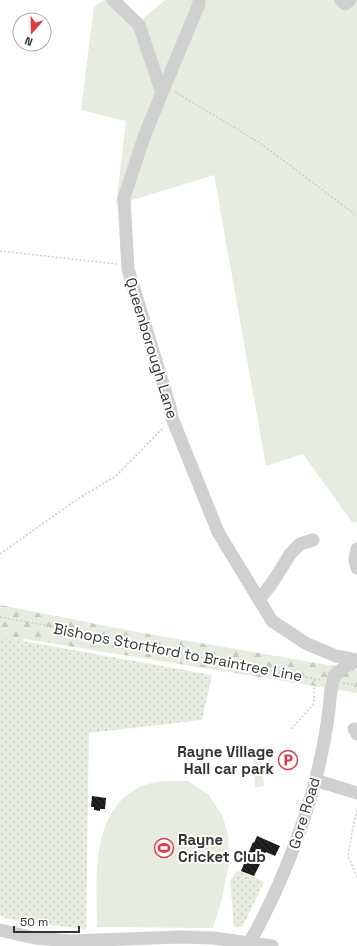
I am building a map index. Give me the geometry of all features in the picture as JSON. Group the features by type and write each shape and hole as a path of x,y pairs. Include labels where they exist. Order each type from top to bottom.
{"street":[{"path":"113,0 139,26 163,89"},
{"name":"Queenborough Lane","path":"199,0 199,4 144,137 124,198 128,269 168,400 172,418 218,532 272,621 307,644 330,654 357,661"},
{"path":"341,0 345,4 350,0"},
{"path":"259,600 291,553 300,544 313,540"},
{"path":"357,549 355,559 357,568"},
{"path":"330,654 334,683"},
{"path":"334,683 343,668 357,661"},
{"name":"Gore Road","path":"247,944 256,932 292,853 315,780 329,716 334,683"},
{"path":"315,780 357,793"},
{"path":"0,930 35,938 71,941 180,937 213,938 247,944 272,946"}],"path":[{"path":"163,89 260,142 357,216"},
{"path":"0,252 128,265"},
{"path":"0,554 76,500 116,476 172,418"},
{"name":"Bishops Stortford to Braintree Line","path":"0,617 98,635 222,662 334,683 357,685"},
{"path":"291,729 313,705 315,679"},
{"path":"357,810 348,856 357,877"}],"green space":[{"path":"105,0 121,0 141,20 165,0 357,0 357,522 352,522 303,454 266,466 214,175 116,205 126,121 81,110 94,6"},
{"path":"0,605 137,632 357,670 357,693 25,639 10,650 0,654"},
{"path":"0,637 212,675 202,720 89,733 86,929 16,921 0,916"},
{"path":"253,752 261,752 264,786 255,787"},
{"name":"Rayne Cricket Club","path":"188,781 209,795 223,817 228,836 229,864 221,902 213,928 97,927 97,868 99,848 104,830 112,813 124,798 140,787 157,782"},
{"path":"237,871 264,882 243,926 234,927 230,881"}],"building":[{"path":"92,796 106,798 105,809 100,809 100,811 94,810 94,807 91,807"},
{"path":"257,836 280,846 275,856 266,852 254,876 241,871"}],"place":[{"name":"Rayne Village Hall car park","path":"288,760"},
{"name":"Rayne Cricket Club","path":"164,848"}]}
